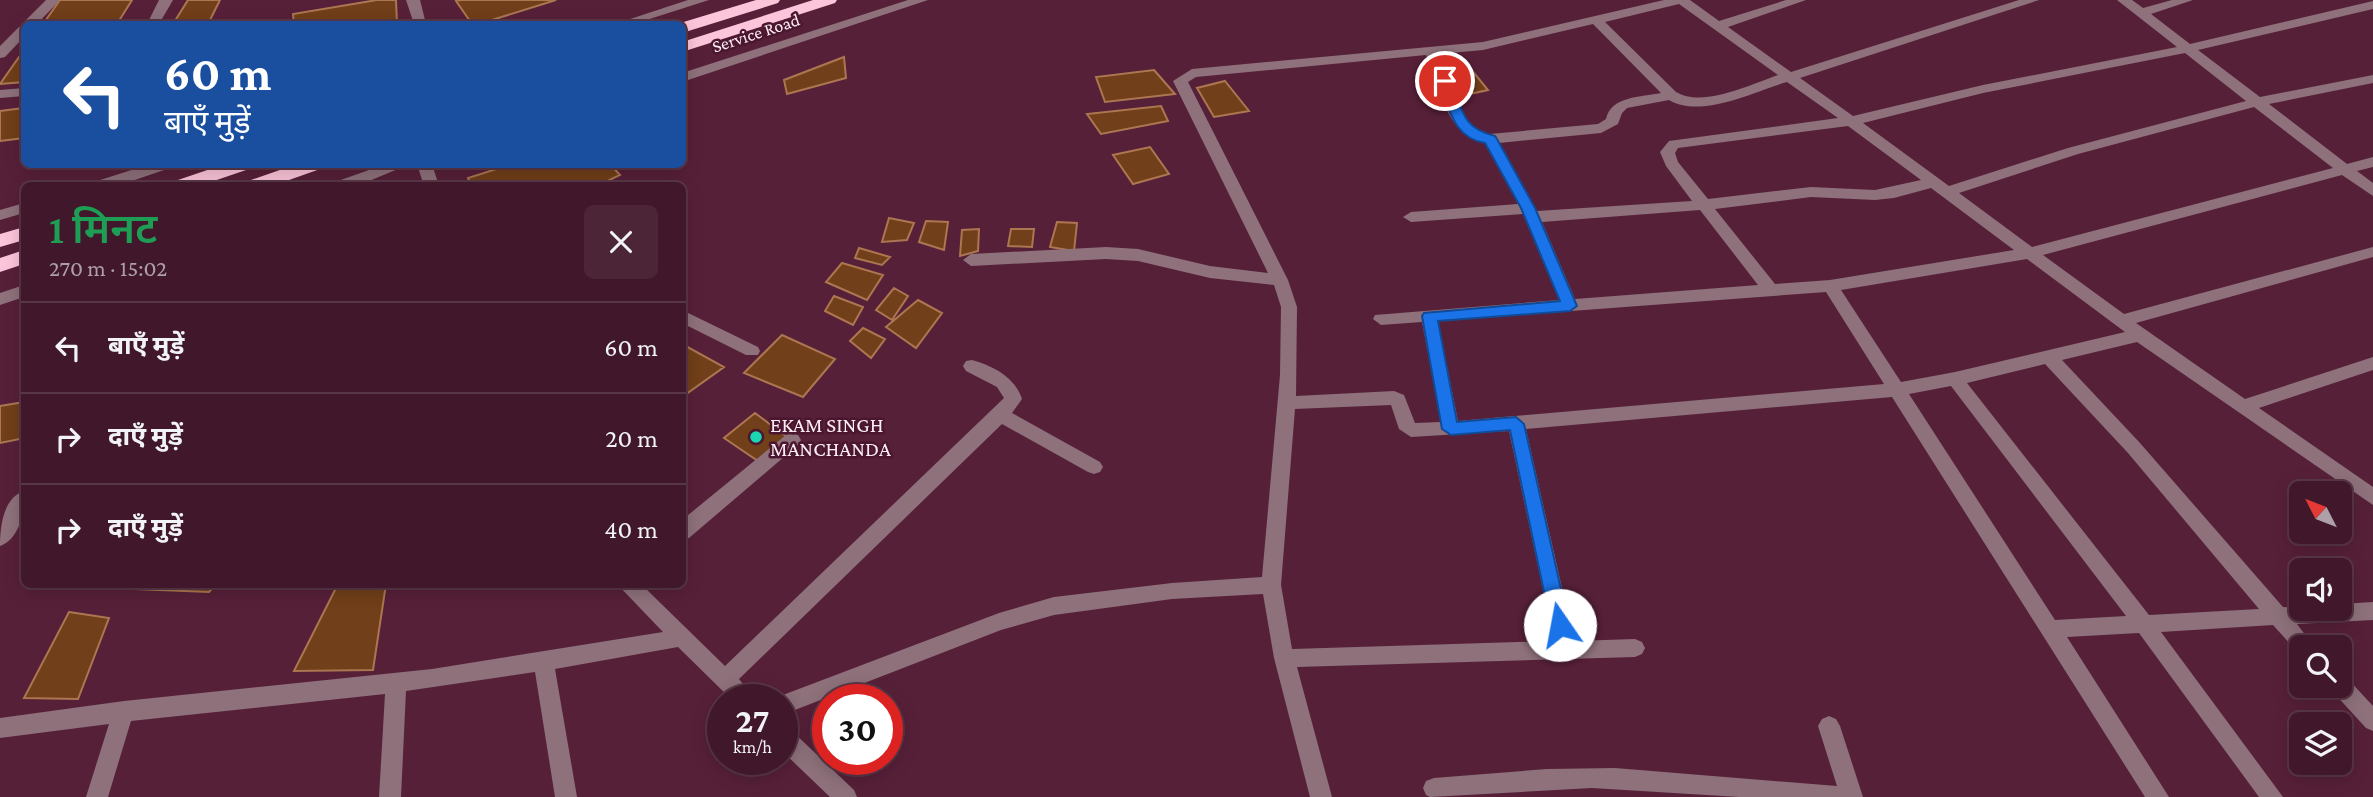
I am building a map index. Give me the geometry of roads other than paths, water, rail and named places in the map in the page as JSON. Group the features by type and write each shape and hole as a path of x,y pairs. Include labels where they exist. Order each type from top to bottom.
{"highway":[{"path":"686,27 772,0"},
{"path":"686,46 829,0"},
{"path":"190,182 234,168"},
{"path":"263,182 305,168"},
{"path":"0,240 21,234"},
{"path":"0,265 21,258"}],"street":[{"path":"33,21 52,0"},
{"path":"155,21 166,0"},
{"path":"413,0 418,21"},
{"path":"632,21 702,0"},
{"name":"Service Road","path":"686,77 921,0"},
{"path":"1321,797 1284,658 1271,585 1287,403 1289,307 1280,280 1180,80 1192,73 1431,52 1519,40 1681,0 1851,121 2140,335 2369,490"},
{"path":"1718,26 1799,0"},
{"path":"1597,21 1671,95 1692,104 1712,103 1786,76 2032,0"},
{"path":"2124,0 2373,191"},
{"path":"2141,13 2186,0"},
{"path":"1772,292 1668,158 1667,152 1674,144 1851,121 1983,89 2187,49 2373,5"},
{"path":"0,54 21,33"},
{"path":"1431,52 1463,127 1477,137 1490,139 1601,128 1613,121 1615,111 1622,106 1671,95"},
{"path":"1947,192 2073,151 2257,102 2373,79"},
{"path":"0,94 21,92"},
{"path":"1490,139 1530,213 1570,306"},
{"path":"1381,319 1830,286 2030,253 2373,162"},
{"path":"351,182 392,168"},
{"path":"108,182 138,169"},
{"path":"1411,217 1704,205 1811,192 1885,194 1933,182"},
{"path":"0,215 21,209"},
{"path":"2122,321 2373,252"},
{"path":"971,260 1128,255 1210,272 1280,280"},
{"path":"1830,286 1894,390 2158,797"},
{"path":"0,299 21,292"},
{"path":"1429,316 1451,429"},
{"path":"686,318 752,351"},
{"path":"1287,403 1394,398 1398,400 1405,424 1411,430 1516,424 1894,390 2050,358 2140,335"},
{"path":"2050,358 2134,448 2293,635"},
{"path":"2245,406 2373,363"},
{"path":"725,679 1000,415 1013,399 1012,391 1005,384 972,366"},
{"path":"1955,379 2143,623 2272,797"},
{"path":"1000,415 1094,467"},
{"path":"1516,424 1566,651"},
{"path":"686,529 792,440"},
{"path":"0,538 21,504"},
{"path":"798,699 999,622 1054,606 1172,591 1271,585"},
{"path":"631,588 730,684"},
{"path":"2051,629 2373,611"},
{"path":"0,728 124,710 396,682 544,662 680,638"},
{"path":"1284,658 1635,648"},
{"path":"544,662 566,797"},
{"path":"390,797 396,682"},
{"path":"2352,698 2373,721"},
{"path":"97,797 124,710"},
{"path":"1829,726 1852,797"},
{"path":"798,751 846,797"},
{"path":"1434,788 1530,780 1614,778 1844,797"}],"place":[{"name":"EKAM SINGH MANCHANDA","path":"756,437"}]}
